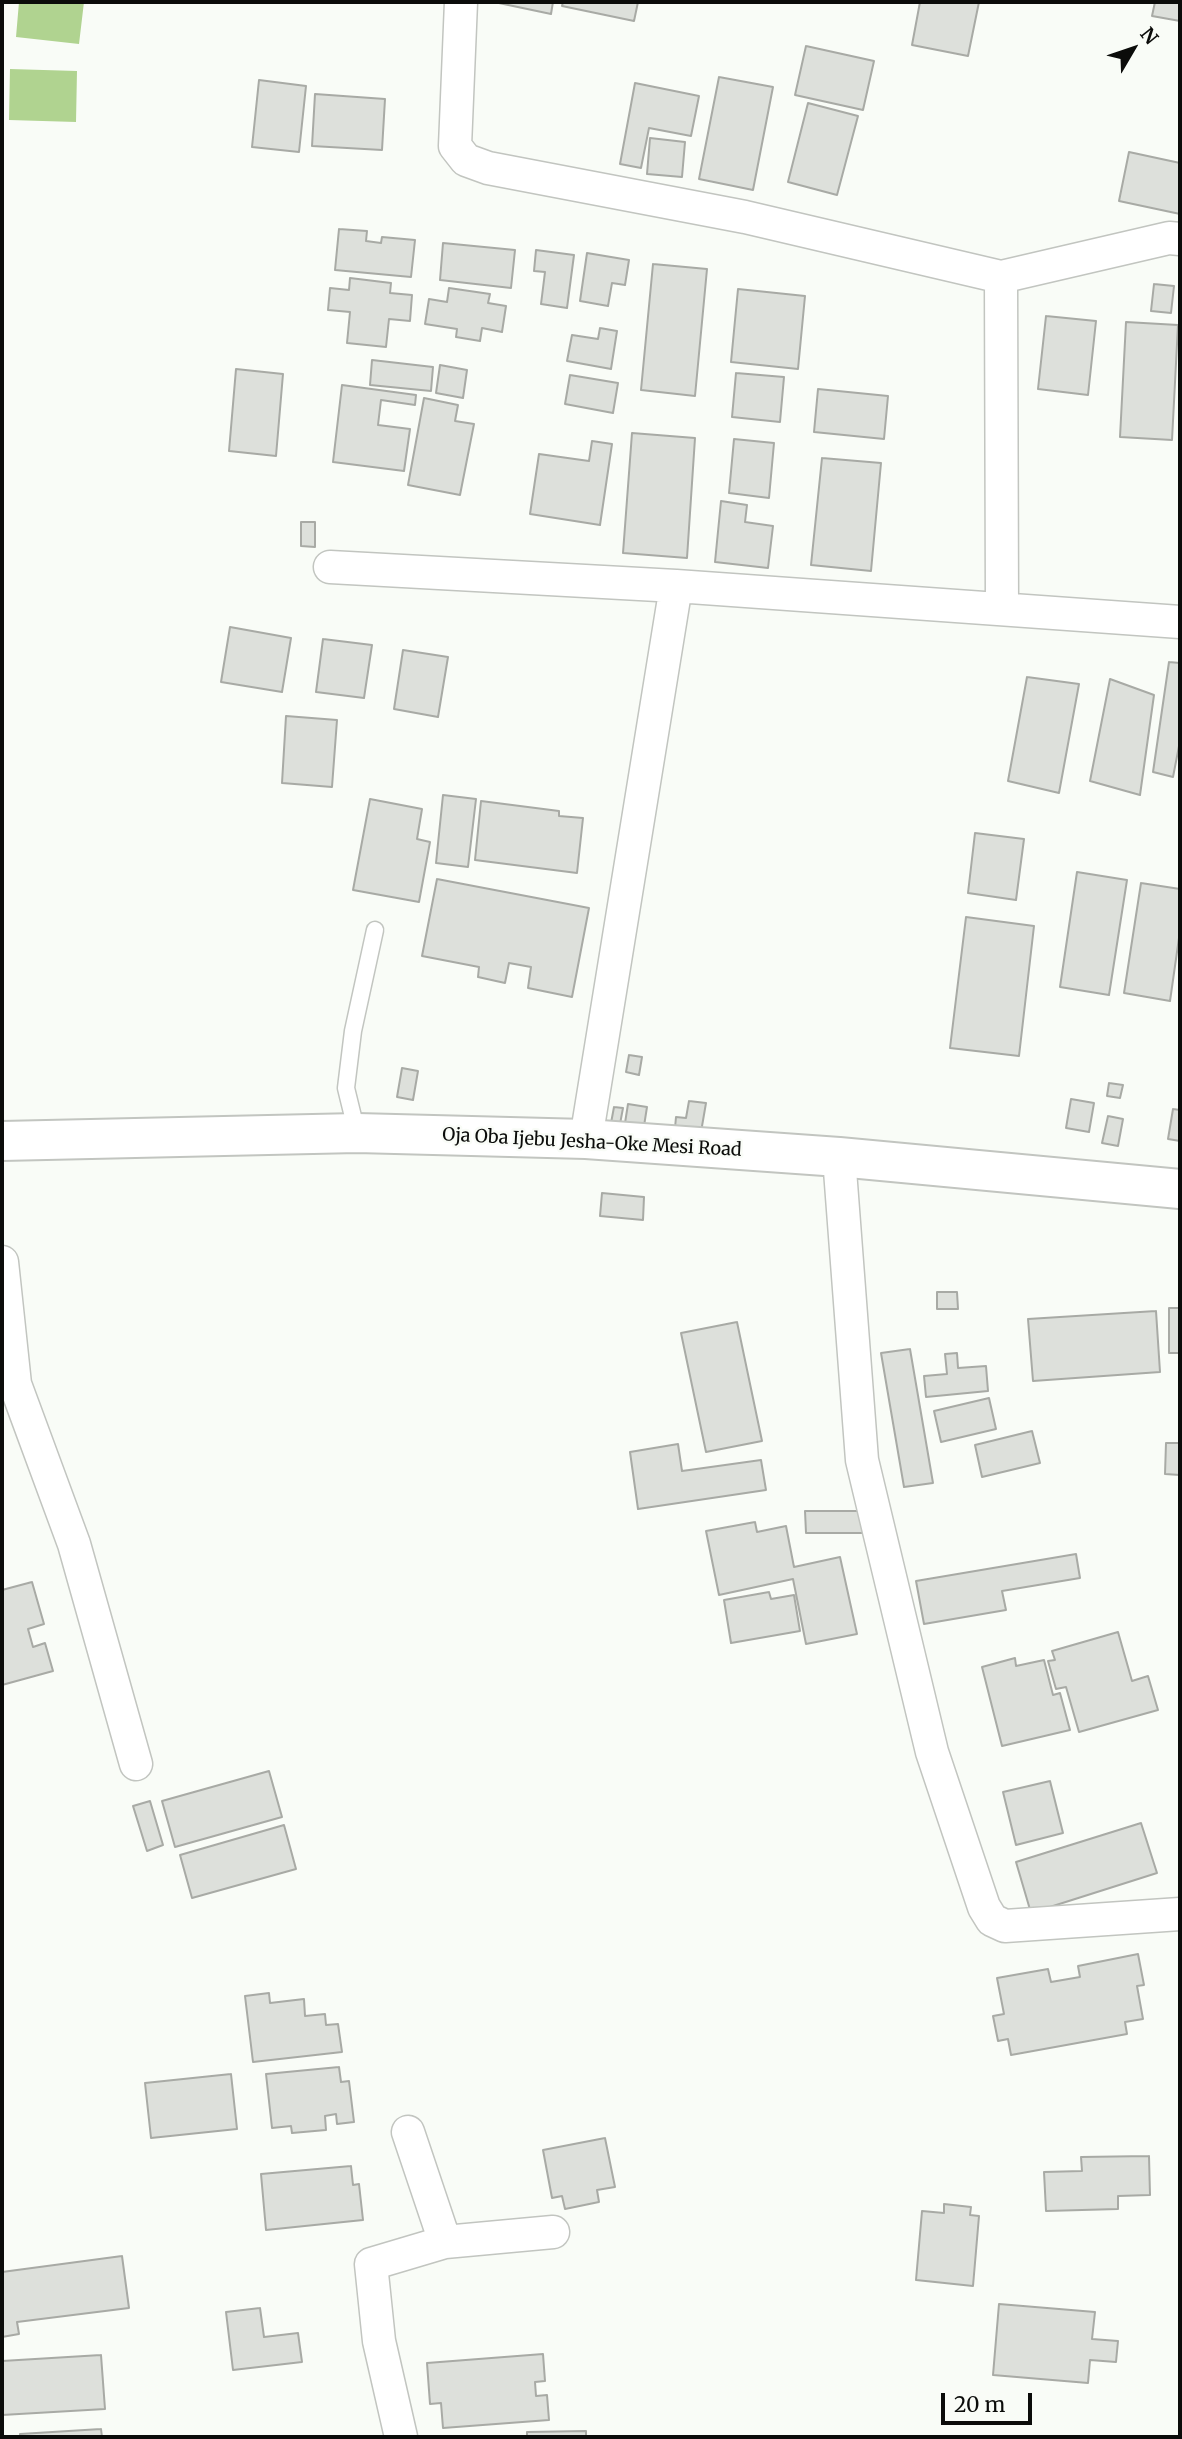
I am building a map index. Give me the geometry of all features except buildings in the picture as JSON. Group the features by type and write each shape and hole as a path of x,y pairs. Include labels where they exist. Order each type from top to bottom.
{"main road":[{"name":"Oja Oba Ijebu Jesha-Oke Mesi Road","path":"2,1140 357,1133 586,1139 839,1157 1180,1189"}],"street":[{"path":"461,2 455,146 466,160 488,168 745,217 1001,277 1169,238 1180,239"},
{"path":"1001,277 1002,608"},
{"path":"330,567 676,586 1180,622"},
{"path":"586,1139 676,586"},
{"path":"839,1157 862,1460 932,1752 984,1907 992,1920 1005,1926 1180,1914"},
{"path":"2,1262 15,1384 74,1544 136,1764"},
{"path":"408,2132 445,2242"},
{"path":"401,2437 379,2341 370,2264 445,2242 553,2232"}],"lane":[{"path":"357,1133 346,1088 374,930"}],"shaded area":[{"path":"19,2 84,2 79,44 16,37"},
{"path":"10,69 77,71 76,122 9,120"}]}
